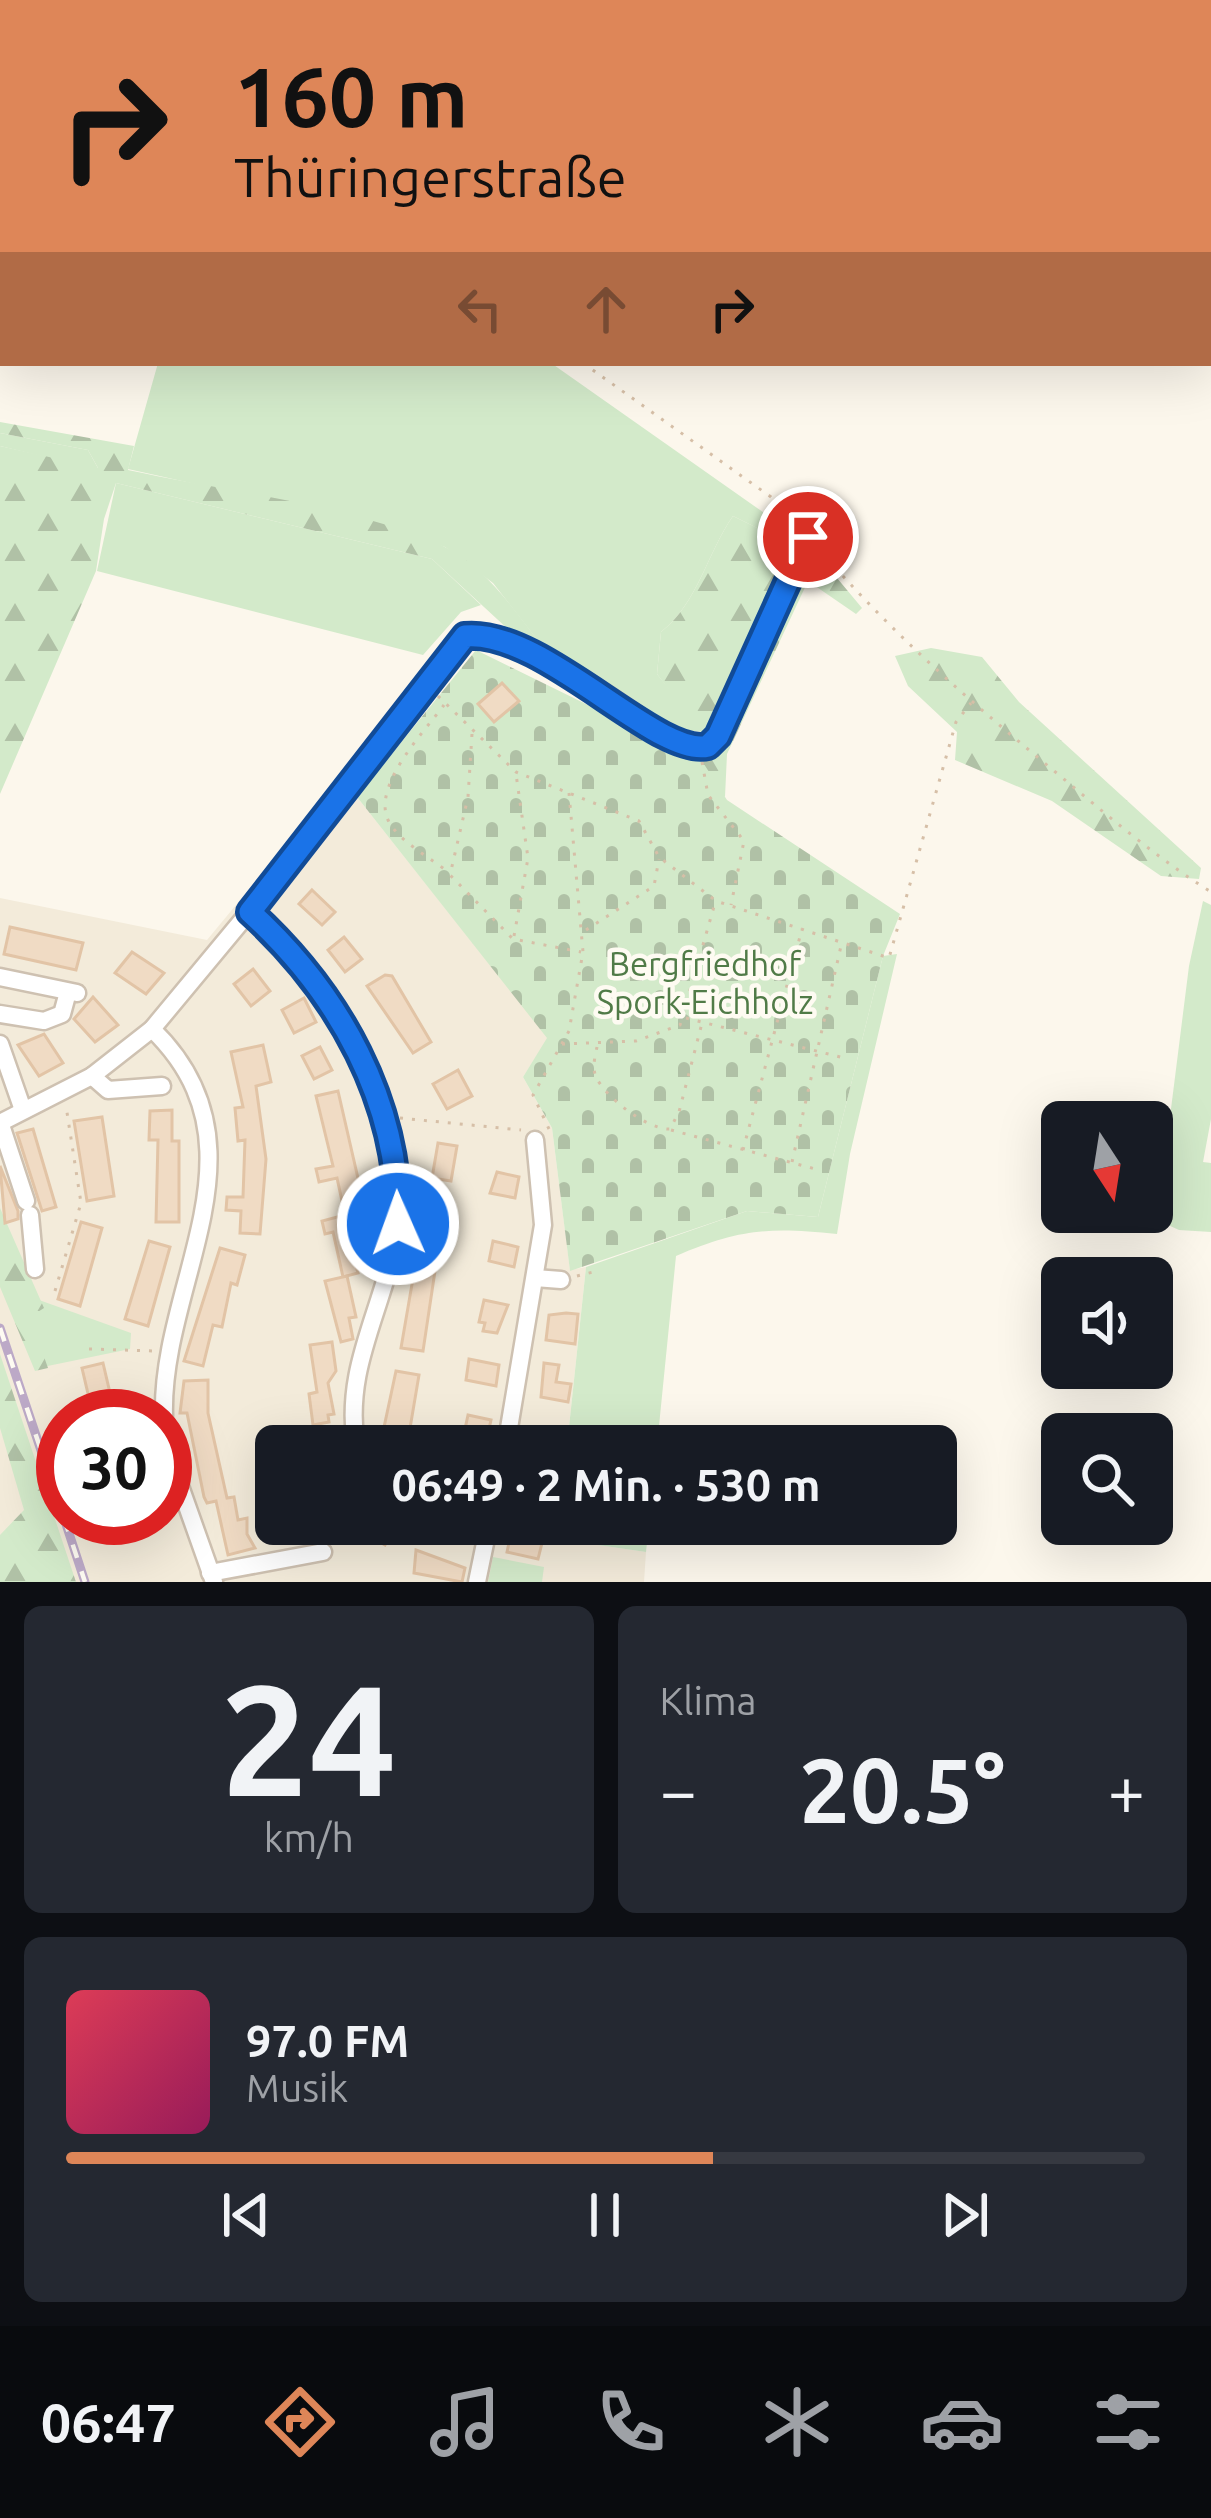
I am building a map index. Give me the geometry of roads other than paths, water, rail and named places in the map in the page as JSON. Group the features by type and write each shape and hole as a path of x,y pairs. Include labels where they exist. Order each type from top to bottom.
{"street":[{"path":"35,1269 28,1208 0,1122 92,1076 152,1029 250,912 465,636 486,634 539,657 679,743 701,748 718,736 808,537"},
{"path":"250,912 289,947 331,1000 369,1076 395,1155 398,1224 353,1375 353,1425"},
{"path":"0,976 73,992 62,1014 53,1020 0,1014"},
{"path":"152,1029 193,1084 206,1136 209,1183 207,1213 169,1353 167,1389"},
{"path":"0,1044 22,1111"},
{"path":"92,1076 108,1090 162,1086"},
{"path":"510,1425 543,1225 535,1142"},
{"path":"535,1278 562,1280"},
{"path":"192,1520 212,1577 325,1547"},
{"path":"477,1582 482,1545"}],"railway":[{"path":"0,1328 36,1435"},
{"path":"73,1545 85,1582"}],"park label":[{"name":"Bergfriedhof Spork-Eichholz","path":"705,983"}]}
